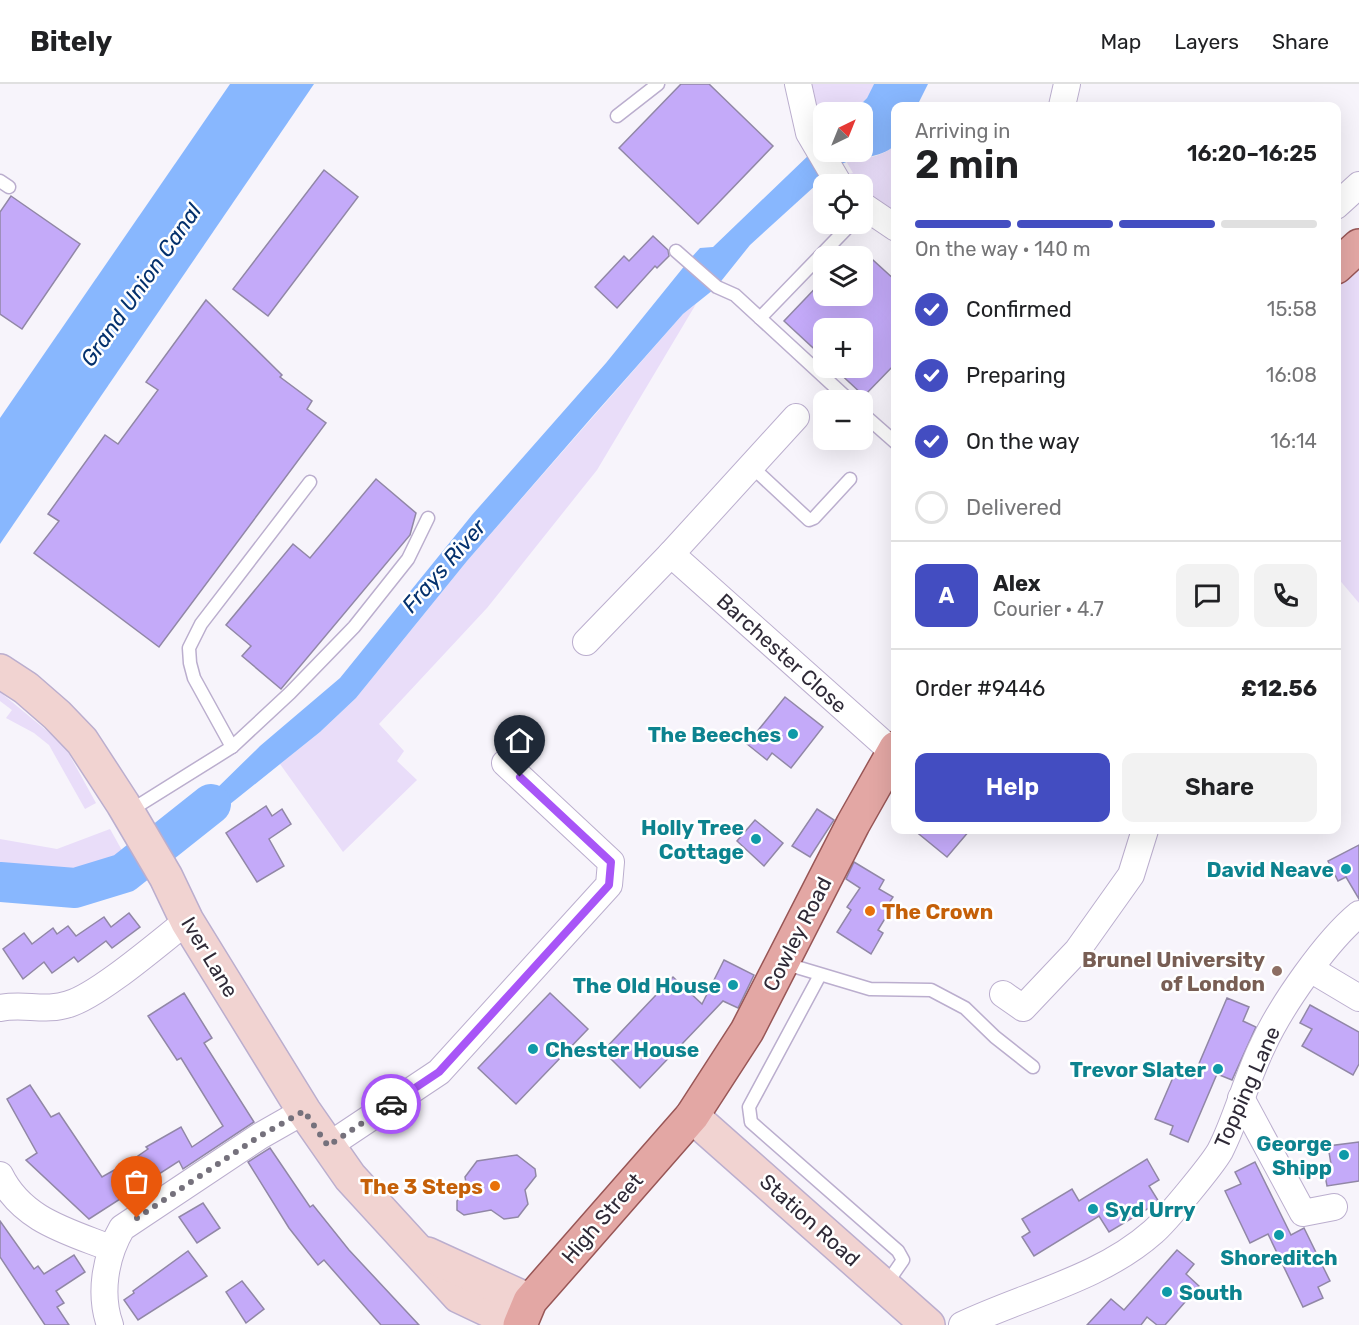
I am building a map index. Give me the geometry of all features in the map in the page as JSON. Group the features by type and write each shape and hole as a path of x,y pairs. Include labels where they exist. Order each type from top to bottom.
{"main road":[{"path":"1341,262 1359,246"},
{"name":"Iver Lane","path":"0,671 49,708 82,741 166,877 187,921 304,1111 328,1146 387,1220 417,1249 525,1313"},
{"name":"Cowley Road","path":"692,1116 747,1031 860,823 891,756"},
{"name":"Station Road","path":"692,1116 928,1325"},
{"name":"High Street","path":"525,1313 692,1116"}],"street":[{"path":"798,84 803,114 812,140 833,174"},
{"path":"1063,102 1067,84"},
{"path":"1341,201 1359,185"},
{"path":"873,218 891,226"},
{"path":"586,642 671,554 796,417"},
{"name":"Barchester Close","path":"671,554 891,747"},
{"path":"328,1146 439,1072 609,885 611,862 505,763"},
{"path":"1003,994 1023,1008 1077,951 1131,875 1144,834"},
{"name":"Topping Lane","path":"962,1325 997,1308 1102,1267 1154,1232 1219,1152 1263,1044 1289,1001 1339,930 1359,914"},
{"path":"0,1008 42,1009 70,1004 97,989 187,921"},
{"path":"1312,970 1359,998"},
{"path":"1240,1098 1303,1213 1334,1207"},
{"path":"110,1325 103,1304 110,1248 122,1228 260,1136 304,1111"},
{"path":"0,1175 22,1206 37,1218 110,1248"}],"lane":[{"path":"617,116 658,84"},
{"path":"760,318 839,234"},
{"path":"676,251 717,287 735,295 838,390"},
{"path":"873,422 891,438"},
{"path":"752,467 809,519 814,518 850,479"},
{"path":"232,747 195,678 190,663 189,648 201,624 310,482"},
{"path":"132,821 232,747 354,627 408,559 428,518"},
{"path":"782,963 870,989 931,990 965,1008 995,1037 1033,1067"},
{"path":"820,975 749,1107 751,1122 898,1251 903,1260 885,1286"}],"shaded area":[{"path":"810,84 874,84 863,102 815,102"},
{"path":"891,148 891,212 873,198 873,174 848,174 853,173 847,162 873,162 873,156"},
{"path":"1359,249 1359,603 1341,582 1341,265"},
{"path":"696,304 597,470 487,608 379,724 404,751 397,761 417,780 343,852 280,764 320,732 356,698 467,561 683,314"},
{"path":"0,692 64,745 96,803 85,809 49,745 34,733 6,718 12,710 0,701"},
{"path":"110,829 124,854 70,882 52,883 0,874 0,839 57,849"}],"water":[{"name":"Grand Union Canal","path":"230,84 314,84 0,544 0,418"},
{"path":"874,84 928,84 919,102 891,102 891,148 874,156 873,102 863,102"},
{"path":"812,152 813,162 819,162 826,174 813,174 813,188 750,245 718,285 690,259 700,248 713,247"},
{"path":"834,162 846,162 844,163 837,167"},
{"path":"686,264 713,290 683,314 592,417 467,561 356,698 320,732 174,849 162,828 210,795 260,746 340,678 472,515 606,363"},
{"path":"124,854 139,881 97,897 0,895 0,874 52,883 70,882"}],"building":[{"path":"681,84 709,84 773,146 698,224 619,148"},
{"path":"324,170 358,197 268,316 233,289"},
{"path":"11,196 80,244 22,329 0,314 0,212"},
{"path":"653,236 668,250 669,256 657,268 655,266 617,308 595,287 624,256 629,261"},
{"path":"873,260 891,276 891,368 870,390 858,390 845,378 873,378 873,318 813,318 813,348 784,321 813,291 813,306 873,306"},
{"path":"206,300 282,375 280,377 312,401 307,409 326,423 159,647 34,553 59,521 48,514 105,435 118,444 158,390 146,382"},
{"path":"376,479 416,513 410,535 281,689 242,656 251,646 226,625 293,544 310,558"},
{"name":"The Beeches","path":"785,697 823,727 791,768 772,753 767,760 747,744"},
{"path":"266,806 272,816 282,809 291,824 269,839 284,866 257,882 226,833"},
{"path":"817,809 834,820 810,857 792,846"},
{"name":"Holly Tree Cottage","path":"755,820 783,843 764,866 737,841"},
{"path":"919,834 967,834 947,857"},
{"name":"David Neave","path":"1359,845 1359,899 1346,877 1338,881 1328,861"},
{"path":"854,862 884,880 879,889 893,897 885,909 889,912 878,930 883,933 871,954 837,932 851,910 847,907 860,888 846,879"},
{"path":"129,913 140,927 112,948 106,941 78,962 74,957 52,973 44,962 23,979 3,949 24,933 32,944 53,928 57,934 68,926 76,936 104,917 111,927"},
{"path":"724,960 754,975 738,1008 723,1001 640,1088 603,1051 673,977 702,1004"},
{"path":"184,993 212,1038 204,1043 254,1122 183,1169 179,1161 89,1219 26,1160 37,1153 7,1099 30,1085 51,1117 59,1113 102,1177 132,1160 148,1149 146,1147 181,1127 192,1147 223,1126 181,1058 177,1060 148,1016"},
{"name":"Chester House","path":"550,993 588,1029 516,1104 478,1068"},
{"name":"Trevor Slater","path":"1227,998 1249,1007 1243,1021 1256,1027 1232,1080 1217,1074 1188,1142 1170,1134 1173,1126 1155,1119 1178,1066 1195,1073"},
{"path":"1310,1005 1359,1032 1359,1064 1353,1075 1302,1046 1312,1029 1300,1023"},
{"name":"George Shipp","path":"1359,1142 1359,1181 1327,1186 1323,1165 1331,1164 1328,1146"},
{"path":"270,1148 310,1207 313,1205 349,1250 419,1325 381,1325 324,1260 318,1265 289,1228 248,1162"},
{"name":"The 3 Steps","path":"517,1155 535,1169 536,1176 525,1190 528,1204 518,1217 504,1219 491,1210 464,1215 457,1210 457,1201 467,1188 465,1177 477,1161"},
{"name":"Syd Urry","path":"1147,1159 1159,1180 1149,1186 1159,1202 1109,1232 1099,1216 1034,1256 1022,1237 1030,1232 1022,1219 1072,1189 1079,1201"},
{"name":"Shoreditch","path":"1255,1162 1291,1235 1304,1228 1330,1281 1318,1287 1323,1298 1303,1307 1268,1234 1250,1243 1225,1191 1241,1184 1235,1172"},
{"path":"203,1203 220,1228 197,1243 179,1217"},
{"path":"0,1221 34,1269 38,1266 44,1274 74,1255 85,1272 56,1291 64,1303 57,1307 69,1325 45,1325 0,1257"},
{"name":"South","path":"1177,1250 1194,1264 1186,1274 1199,1286 1165,1325 1157,1325 1147,1317 1141,1325 1087,1325 1111,1299 1124,1310"},
{"path":"188,1251 207,1276 138,1320 124,1300"},
{"path":"242,1281 264,1309 246,1323 226,1292"}],"waterway":[{"name":"Frays River","path":"0,882 75,888 124,873 211,804"}],"way so far":[{"path":"137,1218 260,1136 304,1111 328,1146 391,1104"}],"place":[{"name":"The Beeches","path":"793,734"},
{"name":"Holly Tree Cottage","path":"756,839"},
{"name":"David Neave","path":"1346,869"},
{"name":"The Crown","path":"870,911"},
{"name":"Brunel University of London","path":"1277,971"},
{"name":"The Old House","path":"733,985"},
{"name":"Chester House","path":"533,1049"},
{"name":"Trevor Slater","path":"1218,1069"},
{"name":"George Shipp","path":"1344,1155"},
{"name":"The 3 Steps","path":"495,1186"},
{"name":"Syd Urry","path":"1093,1209"},
{"name":"Shoreditch","path":"1279,1235"},
{"name":"South","path":"1167,1292"}],"route":[{"path":"391,1104 439,1072 609,885 611,862 520,777"}]}
